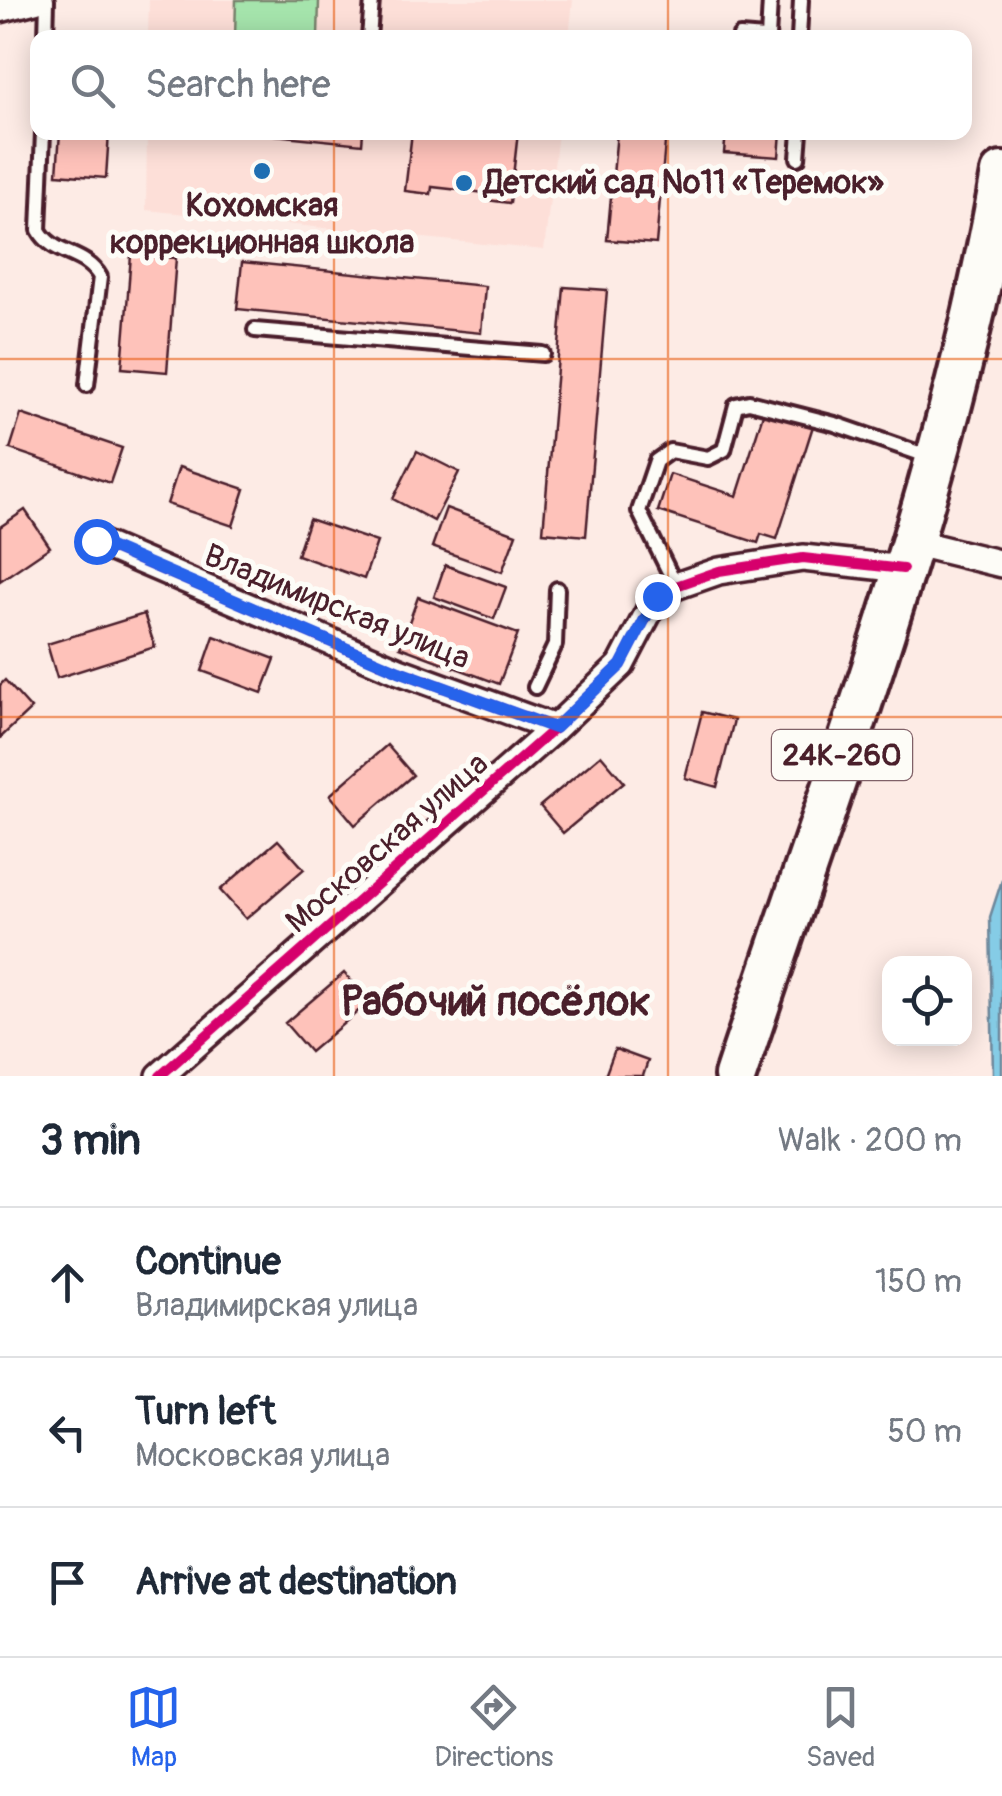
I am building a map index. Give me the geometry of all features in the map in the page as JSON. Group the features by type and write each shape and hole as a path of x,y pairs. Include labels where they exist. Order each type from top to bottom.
{"main road":[{"name":"24К-260","path":"735,1076 908,556 936,459 1002,173"}],"street":[{"path":"0,9 34,0"},
{"name":"Владимирская улица","path":"96,541 399,671 555,728"},
{"name":"Московская улица","path":"160,1076 555,728 621,665 657,596 719,571 803,558 908,556 1002,564"}],"lane":[{"path":"46,30 48,0"},
{"path":"370,30 372,0"},
{"path":"768,30 770,0"},
{"path":"799,30 801,0"},
{"path":"43,140 39,230 47,244 92,263 100,277 87,385"},
{"path":"798,158 799,140"},
{"path":"255,330 543,354"},
{"path":"676,586 639,511 656,461 670,451 708,458 724,450 736,405 749,402 835,424 936,459"},
{"path":"535,686 554,645 557,589"}],"shaded area":[{"path":"149,0 573,0 570,30 148,30"},
{"path":"147,140 557,140 544,250 146,210"}],"green space":[{"path":"236,0 319,0 318,30 235,30"}],"water":[{"path":"1002,880 1002,1076 993,1076 990,917"}],"building":[{"path":"59,140 108,140 106,178 57,174"},
{"path":"323,140 362,140 362,144"},
{"path":"411,140 517,140 510,203 486,200 486,193 432,187 431,194 405,191"},
{"path":"616,140 665,140 656,244 607,240"},
{"path":"725,140 780,140 779,157 724,153"},
{"path":"131,255 176,258 167,372 122,368"},
{"path":"242,262 485,286 481,333 237,309"},
{"path":"564,287 607,290 586,536 543,532"},
{"path":"764,411 813,426 777,539 761,534 758,543 658,511 670,474 737,496"},
{"path":"21,414 122,448 110,483 10,449"},
{"path":"417,451 459,472 434,521 393,499"},
{"path":"179,467 245,489 233,526 167,504"},
{"path":"446,508 516,534 502,572 432,547"},
{"path":"25,510 50,547 0,581 0,527"},
{"path":"309,519 377,542 364,579 297,555"},
{"path":"445,565 506,587 494,619 434,597"},
{"path":"418,597 518,634 499,684 400,647"},
{"path":"144,614 155,647 57,678 47,644"},
{"path":"214,636 275,659 262,693 202,671"},
{"path":"5,680 31,709 0,738 0,685"},
{"path":"702,712 734,720 717,787 685,778"},
{"path":"387,745 413,775 355,825 330,795"},
{"path":"601,755 624,782 563,833 540,806"},
{"path":"278,840 304,869 246,919 220,890"},
{"path":"344,973 369,1002 310,1052 285,1023"},
{"path":"615,1049 648,1061 643,1076 605,1076"}],"cycle path":[{"path":"95,541 399,671 555,728"},
{"path":"160,1076 555,728 621,665 657,596 719,571 803,558 903,569"}],"place":[{"name":"Кохомская коррекционная школа","path":"262,171"},
{"name":"Детский сад №11 «Теремок»","path":"464,183"}],"district":[{"name":"Рабочий посёлок","path":"496,1002"}],"route":[{"path":"96,541 399,671 555,728 621,665 657,596"}]}
